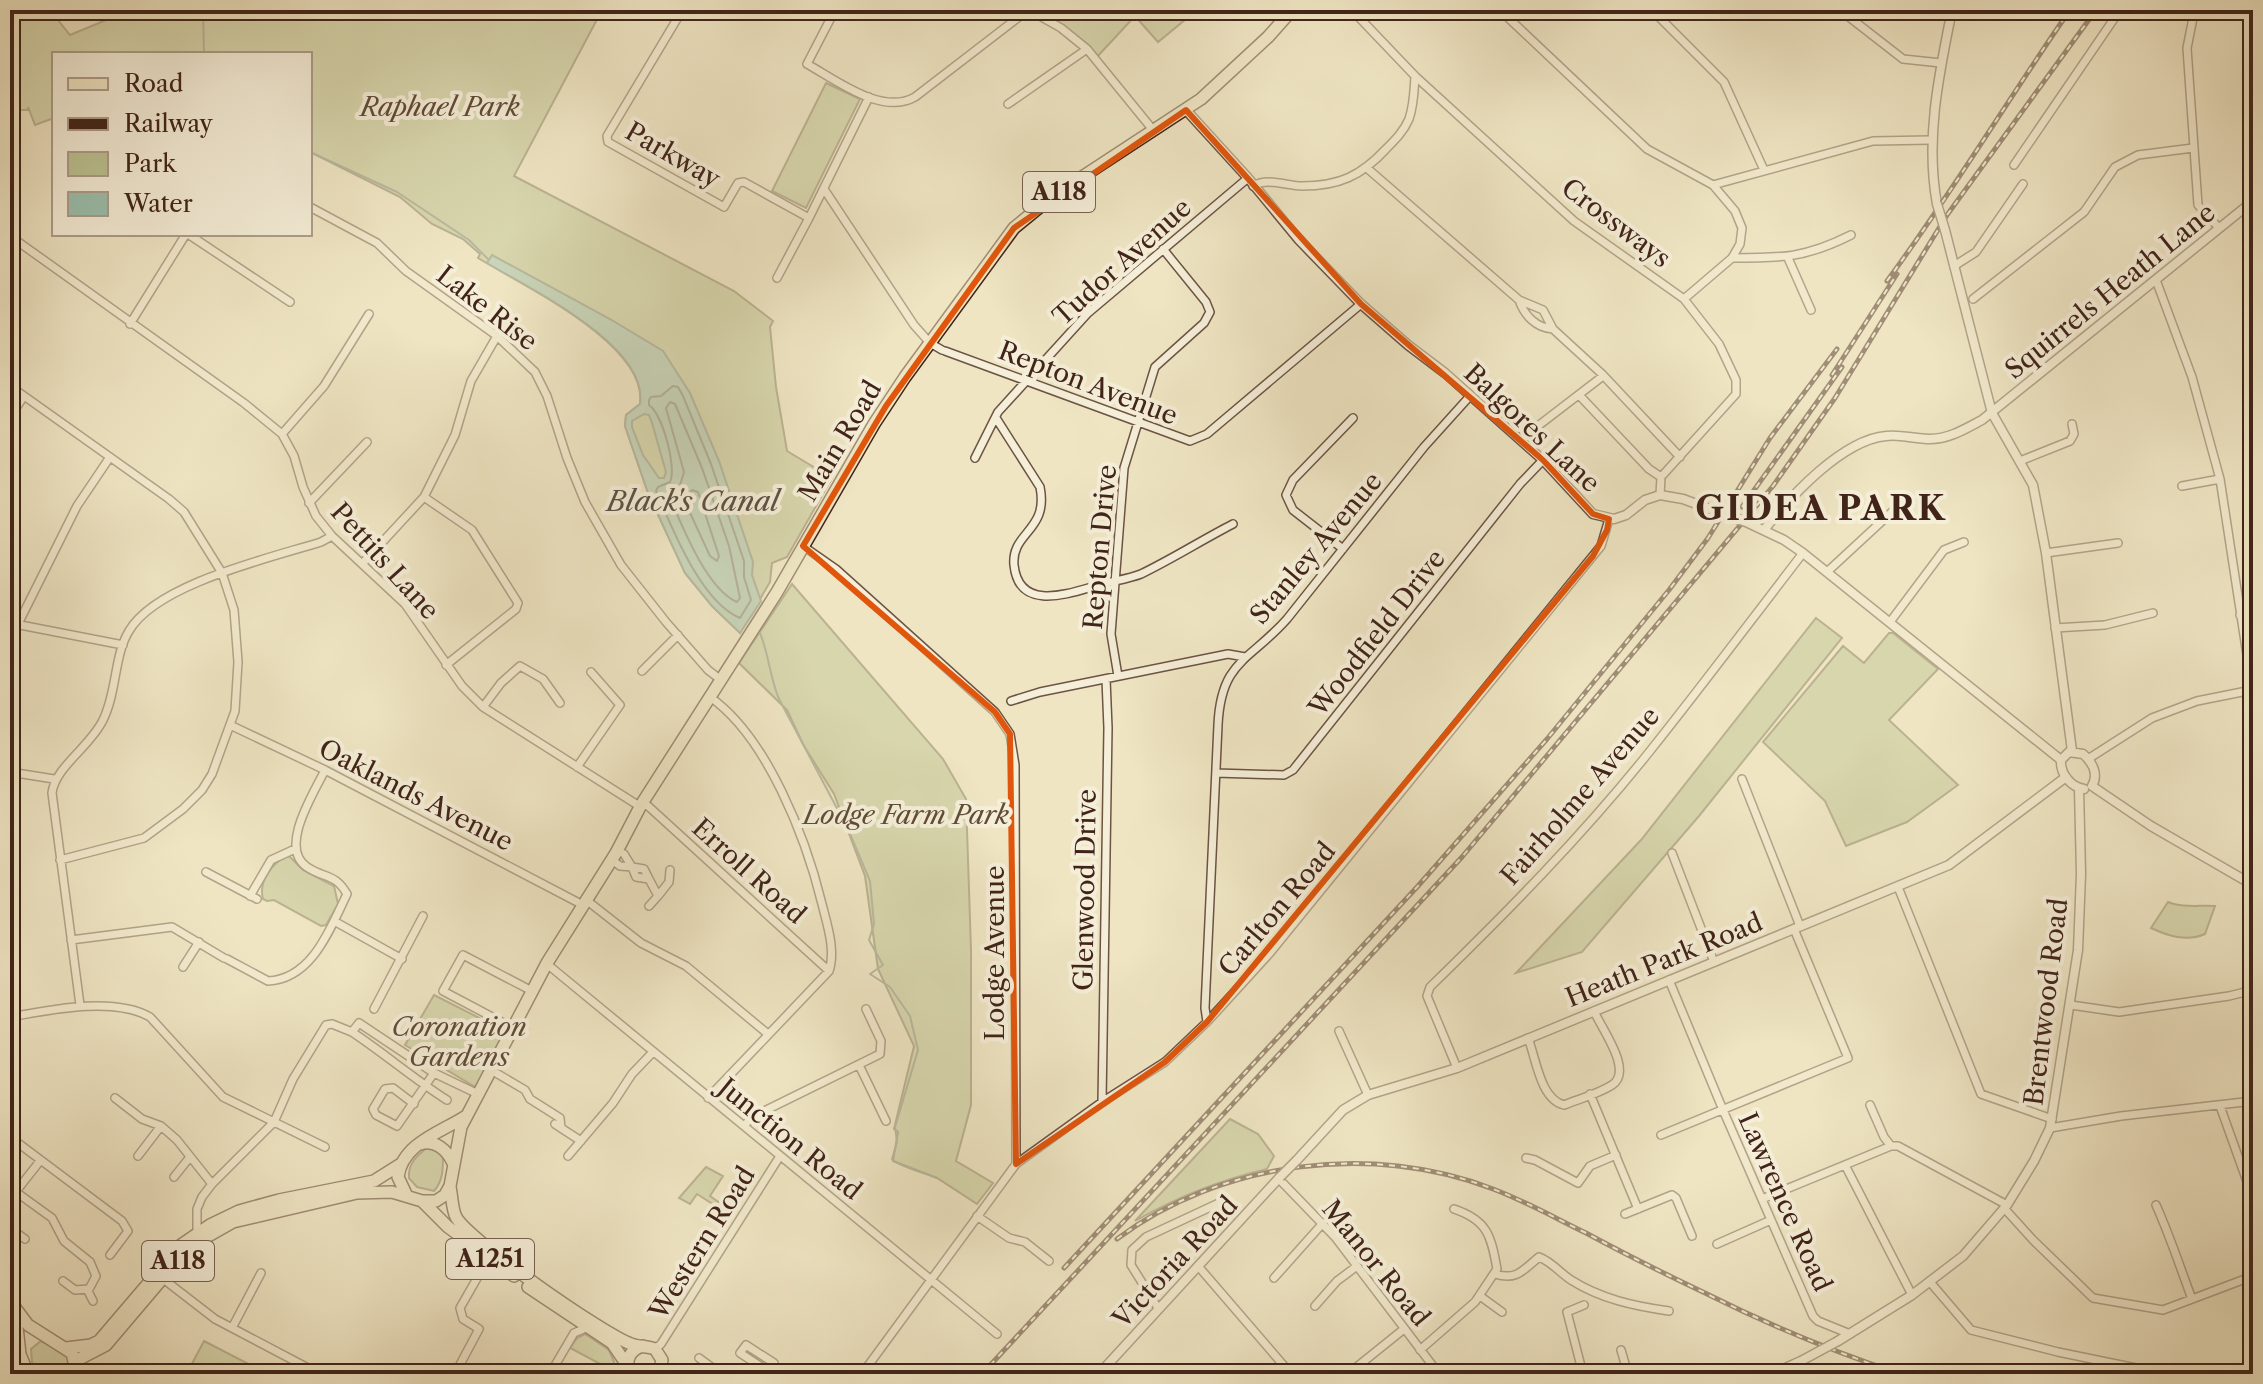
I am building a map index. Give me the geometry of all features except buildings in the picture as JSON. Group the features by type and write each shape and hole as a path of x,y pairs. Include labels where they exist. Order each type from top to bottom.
{"main road":[{"name":"Main Road","path":"467,1116 532,991 583,902 770,601 874,424 1014,228 1053,196 1201,99 1260,45 1292,10"},
{"name":"A118","path":"66,1348 99,1341 181,1245 197,1234 239,1211 382,1178 401,1164 426,1137 467,1116"},
{"name":"A118","path":"450,1186 458,1135 467,1116"},
{"path":"420,1144 438,1145 447,1151 454,1164"},
{"path":"401,1164 399,1182 406,1194"},
{"path":"422,1201 440,1198 450,1186"},
{"name":"A1251","path":"450,1186 455,1216 469,1233 582,1316 623,1341 649,1348"},
{"name":"A118","path":"74,1370 81,1358 106,1345 162,1278 194,1246 233,1222 375,1191 406,1194 422,1201"},
{"name":"A1251","path":"422,1201 488,1259 612,1343 629,1371"},
{"path":"12,1305 28,1325 66,1348"},
{"path":"12,1305 28,1374"},
{"path":"20,1348 28,1337 41,1335"},
{"name":"A118","path":"66,1348 72,1353 74,1370"},
{"path":"649,1348 660,1354 664,1371"},
{"name":"A1251","path":"629,1371 631,1353 649,1348"}],"street":[{"name":"Parkway","path":"674,10 677,19 607,136 608,142 724,207 738,183 744,182 809,218"},
{"path":"835,10 807,64 869,97 892,104 905,103 1029,10 1061,28 1087,49 1153,130"},
{"name":"Crossways","path":"1352,10 1415,76 1574,221 1684,299 1719,344 1737,387 1736,394 1661,477"},
{"path":"1500,10 1647,149 1713,185 1735,211 1742,228 1740,244 1732,258 1684,299"},
{"path":"1652,10 1724,82 1764,170"},
{"path":"1840,10 1903,59 1941,63"},
{"path":"1952,10 1941,63 1931,140 1933,182 1992,413 2033,485 2046,553 2072,751"},
{"path":"2014,165 2120,10"},
{"path":"2199,10 2193,18 2187,48 2198,205 2219,228"},
{"path":"1008,104 1087,49"},
{"path":"1250,182 1317,186 1368,169 1408,122 1415,76"},
{"path":"777,278 869,97"},
{"name":"Balgores Lane","path":"1186,110 1299,240 1361,304 1521,439 1593,514 1609,519 1619,518 1645,500 1660,495"},
{"path":"1713,185 1873,141 1931,140"},
{"path":"1973,299 2084,212 2115,167 2138,155 2193,148"},
{"path":"1368,169 1519,300 1543,310 1553,329 1680,457"},
{"name":"Tudor Avenue","path":"975,458 996,418 1088,313 1163,249 1250,182"},
{"path":"1954,266 1976,252 2023,184"},
{"path":"824,189 914,325 930,343"},
{"path":"2250,204 2253,215"},
{"name":"Squirrels Heath Lane","path":"1764,530 1799,490 1845,452 1886,436 1947,437 1992,413 2250,204"},
{"name":"Lake Rise","path":"312,208 377,243 406,271 497,336 535,372 547,396 585,502 621,565 708,670 721,680"},
{"path":"1732,258 1788,258 1819,251 1851,235"},
{"name":"Pettits Lane","path":"10,236 244,403 282,434 294,456 316,516 332,536 405,604 461,685 483,707 641,805"},
{"path":"130,324 186,236"},
{"path":"190,236 290,302"},
{"name":"Repton Drive","path":"1118,676 1111,639 1124,468 1155,367 1204,323 1210,312 1206,302 1163,249"},
{"path":"1788,258 1811,310"},
{"path":"2088,759 2152,718 2197,701 2252,692 2220,479 2192,377 2156,280"},
{"path":"1519,300 1531,319 1540,326 1553,329"},
{"name":"Repton Avenue","path":"930,343 944,351 1183,440 1202,438 1361,304"},
{"path":"282,434 324,386 369,314"},
{"path":"362,564 424,497 455,435 471,381 497,336"},
{"path":"1521,439 1603,376"},
{"path":"10,386 184,512 222,573 234,610 237,635 235,711 212,774 202,790 144,838 60,860"},
{"path":"1579,395 1649,469 1661,477 1660,495 1683,499 1746,522 1803,553 2061,760"},
{"path":"10,417 24,396"},
{"name":"Stanley Avenue","path":"1207,1022 1220,697 1227,678 1245,657 1276,632 1424,447 1470,396"},
{"path":"996,418 1034,474 1043,499 1039,517 1014,553 1014,566 1025,588 1044,597 1138,575 1233,524"},
{"path":"1343,549 1293,510 1286,495 1293,480 1353,418"},
{"path":"2020,461 2070,441 2074,434 2072,424"},
{"path":"2070,441 2073,451"},
{"path":"309,503 367,442"},
{"path":"110,457 77,506 14,623 123,645"},
{"name":"Woodfield Drive","path":"1216,773 1284,775 1293,770 1520,484 1543,460"},
{"path":"2182,486 2220,479"},
{"path":"424,497 472,530 518,603 516,609 446,665"},
{"path":"1827,572 1894,510"},
{"name":"Carlton Road","path":"862,1374 1016,1164 1102,1102 1165,1062 1207,1022 1269,954 1601,546 1609,519"},
{"path":"80,1005 52,793 54,779 84,749 103,721 114,693 127,633 154,604 222,573 332,536"},
{"path":"1890,622 1944,550 1964,542"},
{"path":"2046,553 2118,543"},
{"name":"Lodge Avenue","path":"803,546 836,569 995,712 1010,734 1015,765 1016,1164"},
{"name":"Fairholme Avenue","path":"1457,1068 1427,996 1430,987 1592,819 1649,752 1803,553"},
{"path":"2055,628 2105,625 2153,613"},
{"path":"2240,615 2253,616"},
{"path":"642,671 678,635"},
{"path":"1011,701 1040,692 1228,654 1245,657"},
{"path":"483,707 501,683 520,666 543,679 560,703"},
{"path":"577,767 620,705 591,672"},
{"name":"Glenwood Drive","path":"1102,1102 1108,728 1106,679"},
{"path":"708,1098 829,971 831,946 809,856 798,828 776,783 745,732 727,710 710,697"},
{"name":"Oaklands Avenue","path":"230,725 583,902 641,943 686,966 768,1034"},
{"path":"2092,786 2095,774 2088,759 2079,752 2064,755 2061,769 2079,788 2092,786 2151,826 2253,885"},
{"path":"71,940 172,927 272,982 302,970 334,921 347,894 339,881 305,866 295,849 297,831 325,770"},
{"path":"10,772 54,779"},
{"name":"Heath Park Road","path":"1279,1178 1343,1110 1368,1095 1457,1068 1949,865 2066,777"},
{"path":"1661,1135 1848,1058 1742,779"},
{"name":"Brentwood Road","path":"1772,1374 1850,1334 1912,1295 1963,1256 2005,1207 2034,1161 2051,1124 2071,1005 2079,918 2079,788"},
{"name":"Erroll Road","path":"641,805 648,806 829,971"},
{"path":"206,872 254,898 271,860 295,849"},
{"path":"1672,853 1714,962"},
{"path":"614,854 620,866 644,869 658,896"},
{"path":"649,906 669,882 670,870"},
{"path":"650,881 669,882"},
{"path":"1898,887 1981,1094 2051,1124 2253,1101"},
{"path":"374,1009 423,916"},
{"path":"334,921 402,959"},
{"path":"316,928 326,934"},
{"path":"183,967 199,942"},
{"path":"513,1028 443,991 463,955 532,991"},
{"name":"Junction Road","path":"544,969 558,975 997,1334"},
{"name":"Lawrence Road","path":"1669,980 1813,1316 1850,1334"},
{"path":"2071,1005 2119,1012 2253,990"},
{"path":"10,1017 80,1005 140,1012 150,1017 223,1097 325,1147"},
{"path":"744,1126 752,1117 880,1054 882,1049 866,1009"},
{"path":"1528,1038 1550,1098 1564,1105 1614,1085 1620,1077 1620,1066 1594,1011"},
{"path":"352,1032 359,1023 434,1073 478,1094"},
{"path":"197,1234 197,1209 212,1184 274,1122 293,1079 326,1025 332,1024 352,1032 447,1100"},
{"path":"1339,1031 1368,1095"},
{"path":"568,1156 653,1052"},
{"path":"859,1065 886,1121"},
{"path":"491,1070 525,1090 530,1099 554,1114 559,1125 581,1141"},
{"path":"414,1104 393,1088 385,1089 373,1109 376,1115 397,1126 414,1104 434,1073"},
{"path":"1590,1094 1638,1209"},
{"path":"115,1098 142,1119 161,1126 177,1140 212,1184"},
{"path":"1870,1105 1891,1146"},
{"path":"2220,1106 2253,1198"},
{"path":"138,1156 161,1126"},
{"path":"10,1137 126,1226 128,1231 110,1255"},
{"path":"1762,1199 1891,1146 1898,1146 2005,1207 2093,1298 2163,1310 2253,1276"},
{"path":"1530,1159 1578,1183 1590,1166 1616,1155"},
{"name":"Western Road","path":"649,1348 661,1344 780,1156"},
{"path":"174,1177 190,1157"},
{"path":"10,1199 40,1161"},
{"path":"1845,1165 1912,1295"},
{"name":"Manor Road","path":"1279,1178 1323,1223 1439,1374"},
{"name":"Victoria Road","path":"1099,1374 1279,1178"},
{"path":"16,1192 52,1218 64,1241 90,1262 96,1276 88,1289"},
{"path":"1625,1214 1672,1195 1692,1236"},
{"path":"1158,1308 1131,1265 1132,1250 1146,1237 1219,1203"},
{"path":"2156,1205 2174,1245 2176,1259 2192,1299"},
{"path":"1420,1350 1480,1296 1497,1269 1494,1252 1482,1223 1475,1216 1454,1209"},
{"path":"977,1216 1009,1238 1025,1242 1049,1261"},
{"path":"1717,1244 1771,1220"},
{"path":"1274,1278 1323,1223"},
{"path":"1677,1228 1686,1224"},
{"path":"10,1228 25,1239"},
{"path":"1495,1274 1508,1278 1515,1276 1539,1257 1599,1295 1631,1305 1669,1311"},
{"path":"455,1374 479,1329 463,1319 460,1308 488,1259"},
{"path":"1198,1266 1291,1374"},
{"path":"1315,1306 1337,1281 1357,1266"},
{"path":"232,1328 261,1273"},
{"path":"162,1278 197,1307 308,1368"},
{"path":"63,1281 75,1290 88,1289"},
{"path":"1930,1282 1971,1330 2083,1358 2165,1374"},
{"path":"88,1289 93,1301"},
{"path":"1480,1296 1502,1312"},
{"path":"1583,1374 1567,1312 1584,1305"},
{"path":"550,1374 574,1333 586,1328"},
{"path":"1348,1374 1404,1329"},
{"path":"746,1345 774,1363 768,1373 740,1353 746,1345"},
{"path":"1621,1350 1628,1374"},
{"path":"699,1358 721,1374"}],"highlighted area":[{"path":"1186,110 1361,304 1543,460 1593,514 1609,519 1607,530 1593,556 1207,1022 1165,1062 1016,1164 1010,734 995,712 803,546 886,406 1014,228"}],"green space":[{"name":"Raphael Park","path":"10,10 50,10 70,35 130,10 602,10 514,176 734,291 773,321 770,327 776,387 787,451 832,478 787,557 772,563 770,582 740,633 685,573 648,493 625,426 626,415 640,404 637,382 625,360 579,319 478,258 480,254 463,239 432,224 400,197 312,153 312,52 52,52 52,119 35,125 28,107 28,110 19,110 10,102"},
{"path":"1029,10 1197,10 1158,42 1135,16 1096,58 1061,28"},
{"path":"826,83 860,99 806,208 772,191"},
{"name":"Lodge Farm Park","path":"792,584 943,759 966,799 971,950 971,1105 956,1161 993,1183 977,1204 937,1178 893,1161 898,1132 894,1129 914,1046 878,969 865,876 834,794 804,746 787,710 739,663"},
{"path":"1816,618 1842,638 1699,816 1582,952 1516,973 1641,840"},
{"path":"1889,633 1938,669 1889,720 1958,785 1907,822 1846,846 1825,801 1763,742 1843,646 1864,663"},
{"path":"288,855 303,870 334,886 338,904 326,925 321,926 274,900 263,899 263,886 268,873"},
{"path":"2168,902 2185,906 2215,906 2205,934 2191,938 2178,937 2151,928"},
{"name":"Coronation Gardens","path":"434,995 505,1031 477,1088 405,1045"},
{"path":"1230,1119 1258,1134 1274,1156 1267,1169 1199,1190 1135,1221"},
{"path":"427,1148 443,1156 441,1179 434,1191 417,1187 409,1178 414,1161"},
{"path":"706,1167 723,1176 710,1196 727,1208 725,1212 697,1194 690,1204 679,1198"},
{"path":"585,1334 609,1350 619,1374 570,1348 577,1338"},
{"path":"41,1341 66,1353 70,1361 65,1374 39,1374 32,1362 31,1349"},
{"path":"204,1341 268,1374 187,1373"}],"water":[{"name":"Black's Canal","path":"492,255 663,351 690,393 719,461 753,562 752,575 761,601 740,633 685,573 648,493 625,426 626,415 640,404 638,382 626,361 583,322 487,263","holes":["644,414 649,415 666,472 664,478 659,478 643,455 632,427 632,421"]}],"waterway":[{"path":"203,10 204,52"},
{"path":"312,153 397,192 469,240 489,260"},
{"path":"760,633 779,699 848,829 870,881 874,924 869,940 883,965 870,974 890,987 910,1016 918,1050 895,1127 897,1142 892,1159 937,1178"}],"railway":[{"path":"1887,281 2070,10"},
{"path":"982,1374 1462,857 1773,486 1835,398 1947,215 2096,10"},
{"path":"1832,375 1897,274"},
{"path":"1064,1268 1418,886 1547,739 1708,538 1770,438 1837,349"},
{"path":"1742,507 1842,367"},
{"path":"1117,1239 1158,1213 1203,1192 1250,1177 1299,1167 1348,1164 1398,1166 1446,1174 1493,1189 1540,1210 1753,1316 1901,1374"}],"district":[{"name":"GIDEA PARK","path":"1821,508"}]}
